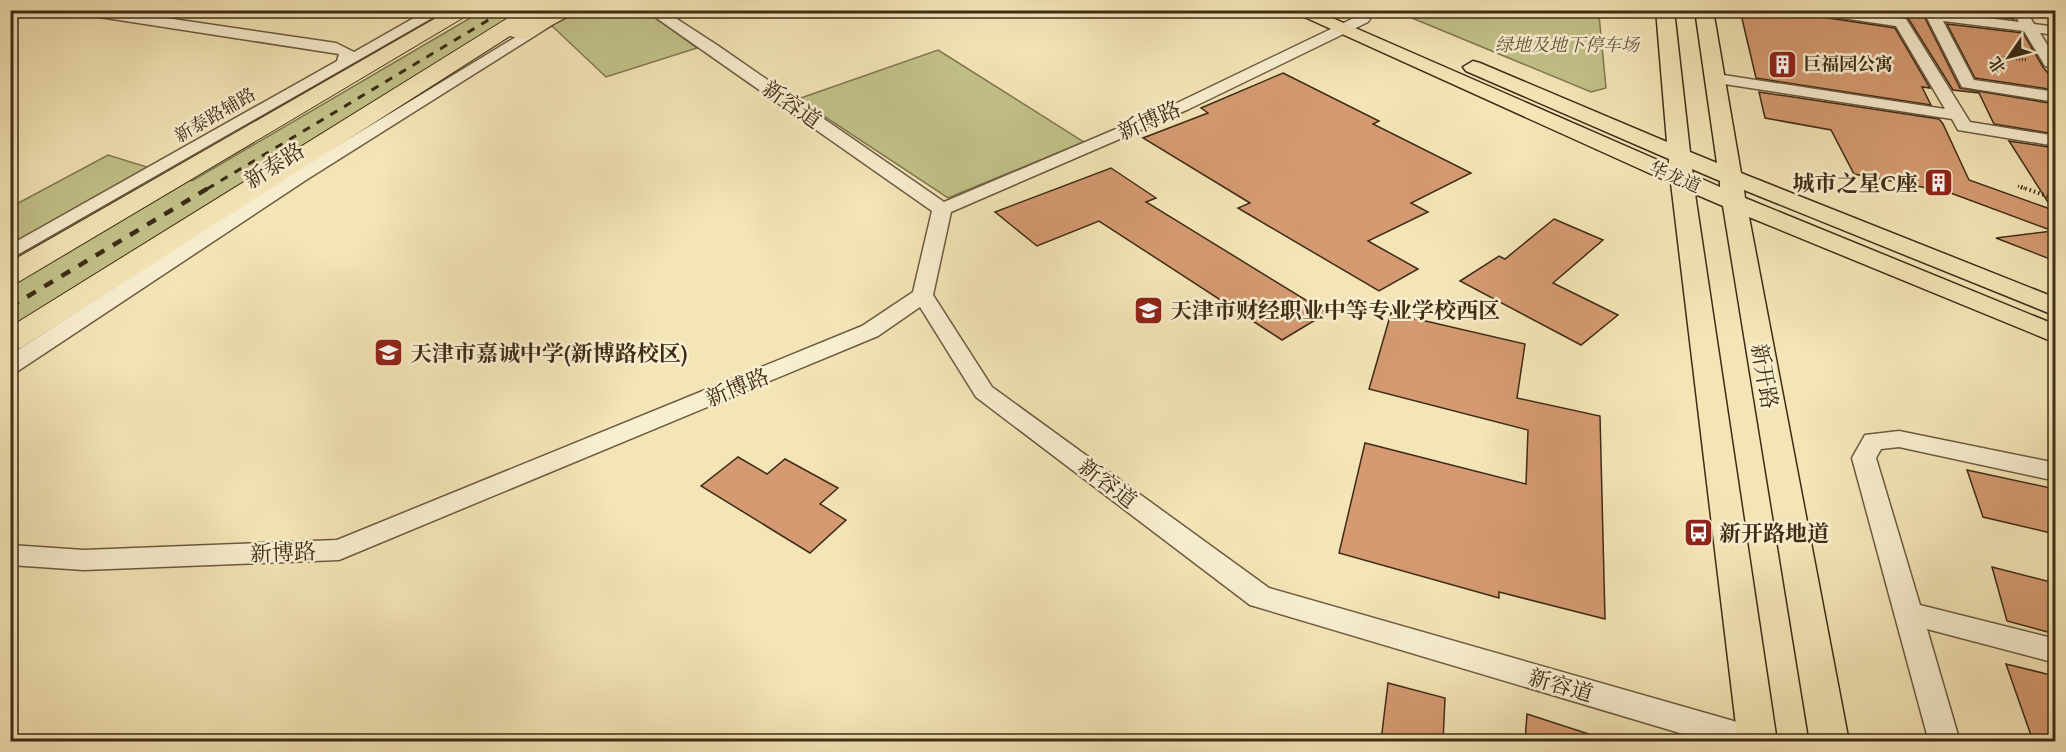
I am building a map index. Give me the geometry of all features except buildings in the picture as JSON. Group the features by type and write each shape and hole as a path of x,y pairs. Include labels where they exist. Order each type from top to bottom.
{"highway":[{"path":"10,275 466,10"},
{"path":"10,341 536,10"},
{"path":"309,152 394,109 513,36 566,10"}],"main road":[{"name":"华龙道","path":"1298,10 1341,20 1680,167 1728,184"},
{"path":"1665,10 1680,167 1758,741"},
{"name":"新开路","path":"1704,10 1718,79 1728,184 1830,741"},
{"path":"1341,20 1363,20 1680,167 2055,308"},
{"path":"1674,108 1692,140 1728,184 1781,213 1901,271 2055,334"},
{"path":"1723,120 1744,158 1773,182 2055,298"}],"street":[{"path":"10,18 27,10"},
{"path":"80,10 336,48 347,52 344,64"},
{"path":"127,10 345,42 358,43 392,37"},
{"name":"新泰路辅路","path":"10,253 439,10"},
{"name":"新泰路","path":"10,366 300,176 566,10"},
{"name":"新容道","path":"652,10 712,48 942,209"},
{"path":"1815,10 1898,16 1955,115 1964,126 2055,141"},
{"path":"2019,10 2053,63"},
{"path":"1931,13 2055,31"},
{"path":"1931,13 1968,84 2055,97"},
{"name":"新博路","path":"942,209 1183,106 1341,20"},
{"path":"1718,79 1955,115"},
{"path":"923,296 942,209"},
{"name":"新容道","path":"923,296 984,392 1260,597 1722,737 1758,741"},
{"name":"新博路","path":"10,555 84,560 339,550 870,331 923,296"},
{"path":"1945,741 1864,458 1873,441 1899,439 2055,472"},
{"path":"1908,613 2055,651"}],"path":[{"path":"2004,66 1998,57 2053,63"},
{"path":"2018,186 2055,199"}],"green space":[{"name":"绿地及地下停车场","path":"1586,10 1599,15 1606,88 1591,92 1395,11"},
{"path":"482,11 521,11 11,330 11,207 108,155 192,181"},
{"path":"574,11 686,11 657,19 697,48 606,77 551,25"},
{"path":"938,50 1084,142 948,198 798,99"}],"railway":[{"path":"207,189 505,10"},
{"path":"10,307 210,187"}],"place":[{"name":"巨福园公寓","path":"1782,64"},
{"name":"城市之星C座","path":"1939,183"},
{"name":"天津市财经职业中等专业学校西区","path":"1149,310"},
{"name":"天津市嘉诚中学(新博路校区)","path":"389,353"},
{"name":"新开路地道","path":"1698,533"}]}
